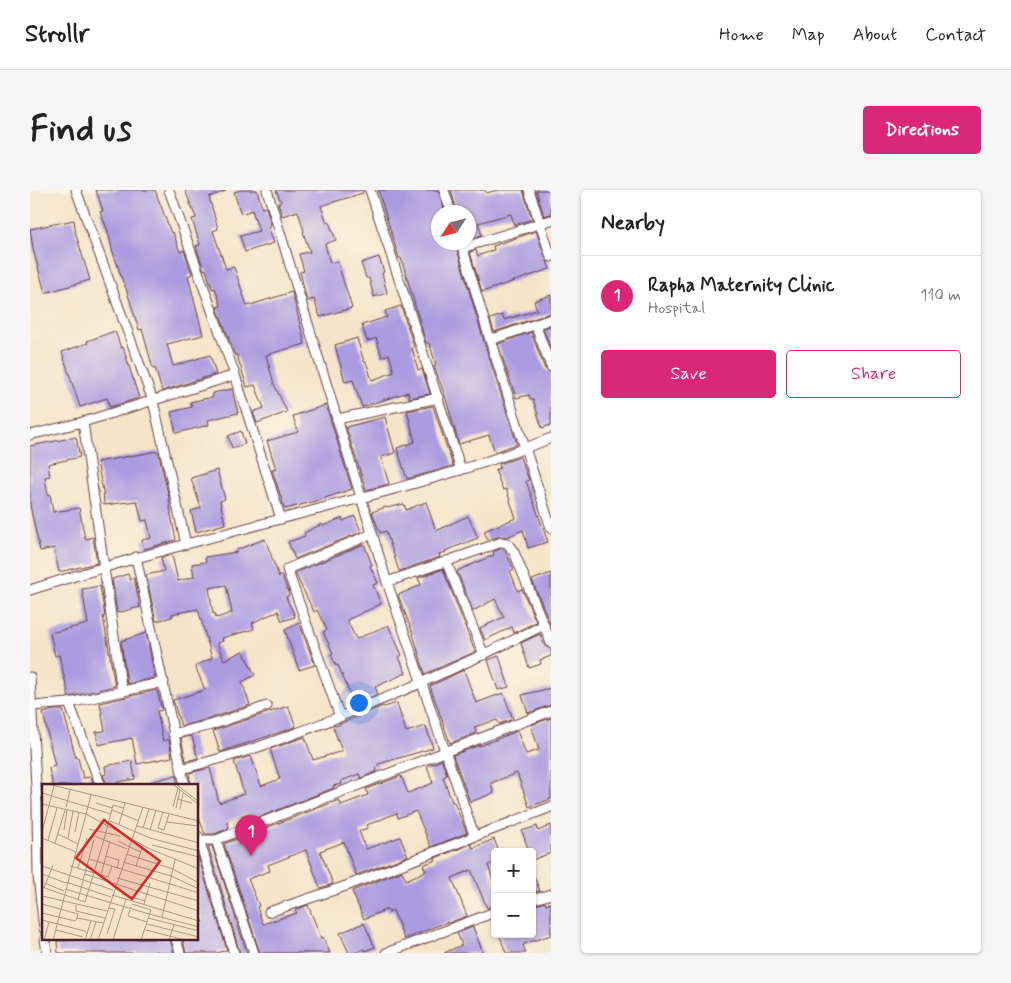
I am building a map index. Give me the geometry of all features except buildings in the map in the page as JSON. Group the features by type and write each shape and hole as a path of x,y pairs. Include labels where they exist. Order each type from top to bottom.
{"street":[{"path":"76,190 153,401 186,544"},
{"path":"169,190 234,375 281,519"},
{"path":"268,190 387,582 474,835"},
{"path":"370,190 461,470"},
{"path":"444,190 449,205"},
{"path":"529,190 551,257"},
{"path":"476,241 551,220"},
{"path":"463,250 490,340 551,528"},
{"path":"490,340 551,319"},
{"path":"535,324 551,367"},
{"path":"30,435 83,422 234,375"},
{"path":"337,419 439,398"},
{"path":"83,422 122,692"},
{"path":"30,590 136,557 461,470 551,438"},
{"path":"340,717 287,569 372,534"},
{"path":"387,582 446,560 502,542 506,543 514,552 551,643"},
{"path":"136,557 184,784"},
{"path":"446,560 484,655"},
{"path":"181,770 260,746 340,717 484,655 544,625"},
{"path":"30,677 33,805 37,876 42,913"},
{"path":"32,706 69,703 164,682"},
{"path":"69,703 100,784"},
{"path":"173,734 211,725 267,706"},
{"path":"199,839 216,840 551,711"},
{"path":"269,912 346,886 474,835 551,807"},
{"path":"216,840 254,953"},
{"path":"199,842 234,953"},
{"path":"536,899 551,894"},
{"path":"386,953 491,914"},
{"path":"45,940 47,953"},
{"path":"176,940 180,953"}],"place":[{"name":"Rapha Maternity Clinic","path":"251,856"}]}
